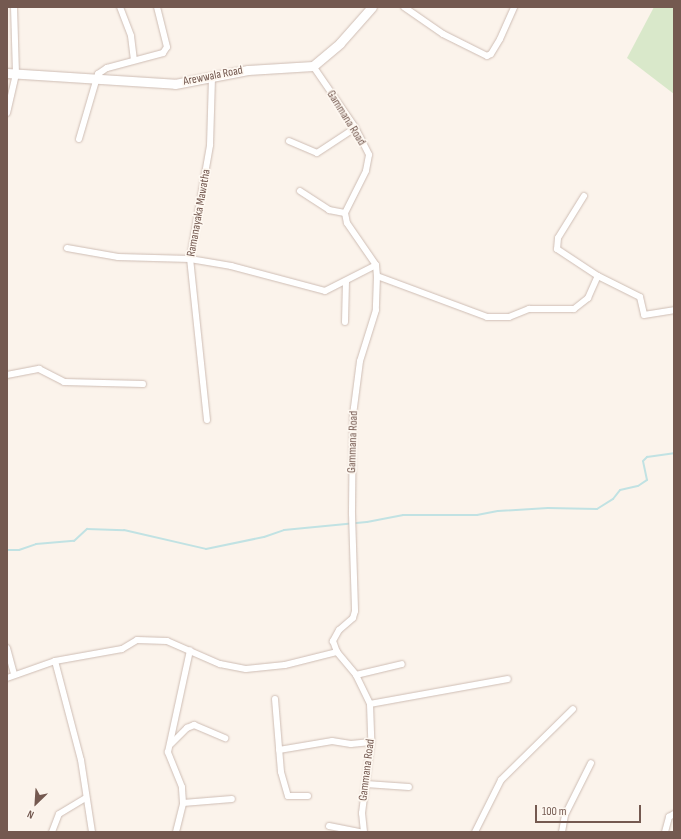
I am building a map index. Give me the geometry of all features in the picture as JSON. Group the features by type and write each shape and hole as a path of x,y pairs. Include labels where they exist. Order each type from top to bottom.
{"street":[{"path":"7,113 12,73 14,7"},
{"path":"120,7 131,36 134,60"},
{"path":"79,139 95,80 107,68 163,53 167,47 157,7"},
{"path":"313,66 340,43 372,7"},
{"path":"404,7 443,34 487,56 491,54 500,40 514,7"},
{"name":"Arewwala Road","path":"12,73 95,80 175,84 248,70 313,66"},
{"name":"Gammana Road","path":"313,66 355,128 369,155 366,171 345,213 347,223 376,265 378,276 376,310 360,361 353,415 352,524 355,611 353,618 335,636 333,641 337,652 356,675 370,704 371,742 362,813 364,832"},
{"name":"Ramanayaka Mawatha","path":"207,420 190,259 210,145 212,77"},
{"path":"289,141 317,152 355,128"},
{"path":"300,191 329,210 345,213"},
{"path":"584,196 558,238 557,249 598,276 640,296 647,316 674,310"},
{"path":"67,248 118,257 190,259 231,266 325,291 376,265"},
{"path":"378,276 487,317 509,318 529,309 574,309 588,298 598,276"},
{"path":"345,322 346,281"},
{"path":"7,375 39,369 64,382 142,384"},
{"path":"7,678 14,674 55,660 122,649 137,640 167,641 220,664 246,669 285,665 337,652"},
{"path":"7,648 14,674"},
{"path":"176,832 183,803 182,787 168,752 190,650"},
{"path":"55,660 81,760 92,832"},
{"path":"356,675 402,664"},
{"path":"370,704 508,679"},
{"path":"275,699 281,772 288,796 308,796"},
{"path":"475,832 501,780 573,709"},
{"path":"170,745 184,730 194,725 225,738"},
{"path":"280,750 332,741 351,744 371,742"},
{"path":"562,832 565,815 592,763"},
{"path":"366,784 409,787"},
{"path":"52,832 59,814 86,798"},
{"path":"183,803 232,799"},
{"path":"665,832 669,817 674,814"},
{"path":"329,826 360,832"}],"green space":[{"path":"654,7 674,7 674,94 627,58"}],"waterway":[{"path":"7,550 19,550 36,544 74,541 87,529 124,530 206,549 264,537 284,530 367,522 403,515 477,515 498,511 548,508 597,509 613,499 620,490 638,486 647,480 643,461 647,457 674,453"}]}
